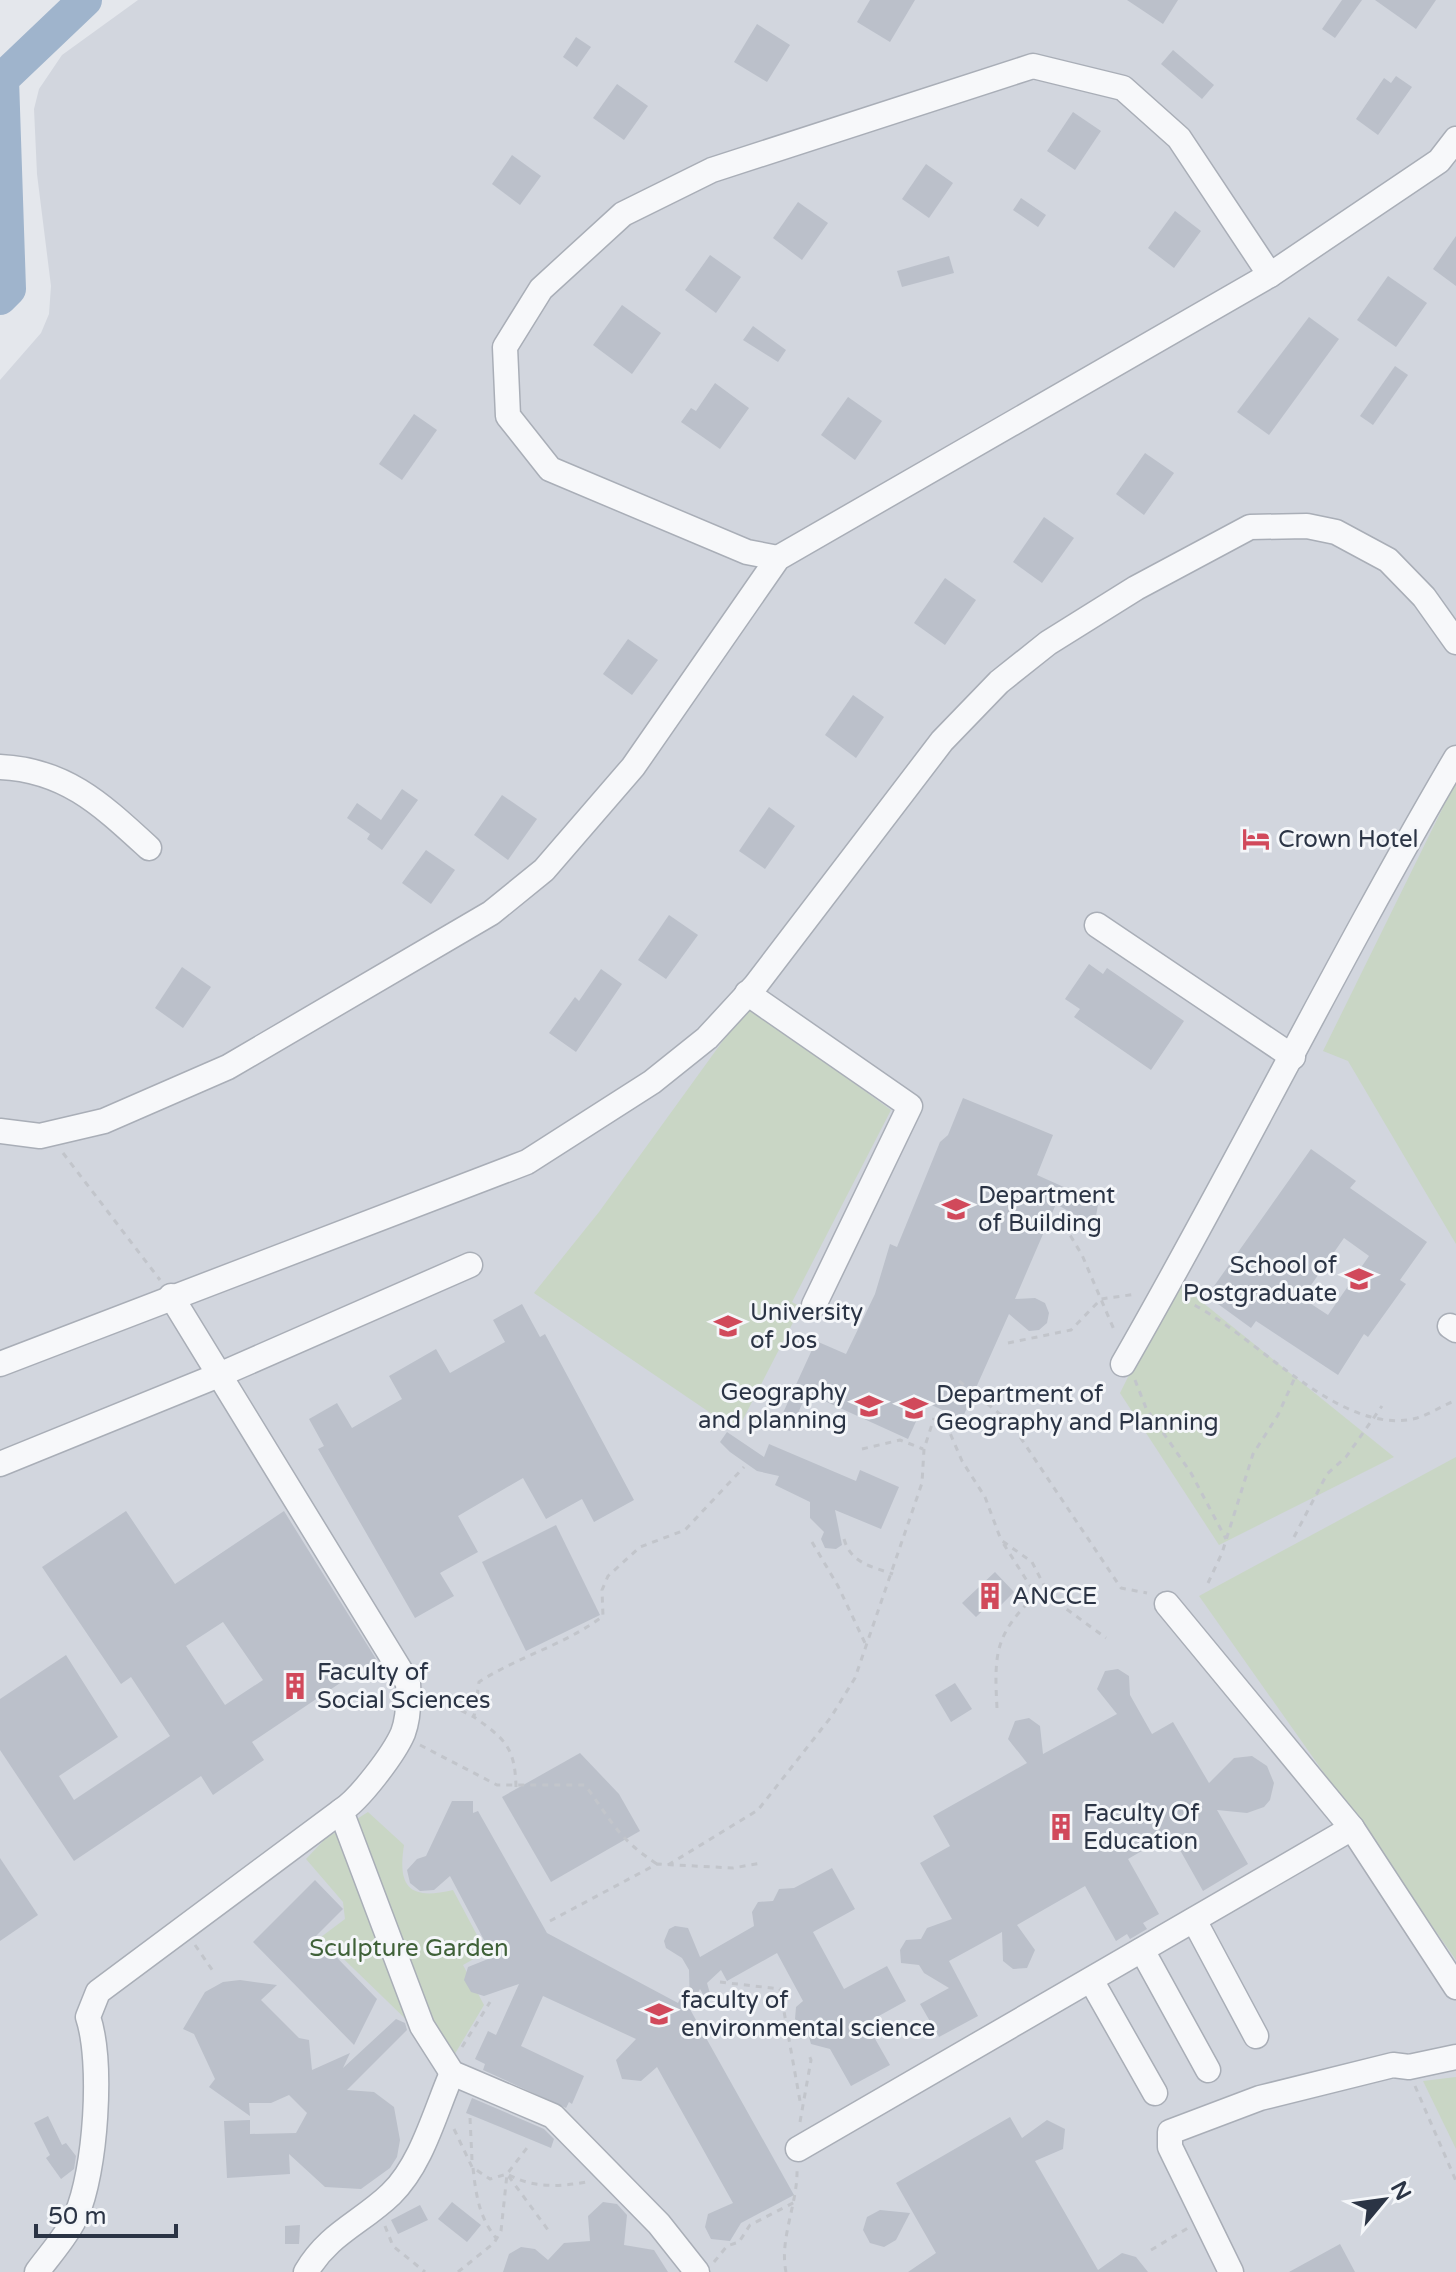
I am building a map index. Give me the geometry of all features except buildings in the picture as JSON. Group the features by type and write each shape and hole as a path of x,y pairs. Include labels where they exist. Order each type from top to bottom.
{"street":[{"path":"778,558 747,552 550,469 508,416 505,347 541,289 623,214 712,170 1033,66 1123,88 1179,138 1270,275"},
{"path":"0,1131 48,1134 104,1121 228,1067 378,982 502,904 544,870 633,767 778,558 1270,275 1439,161 1456,139"},
{"path":"0,1364 527,1162 652,1082 707,1038 747,993 942,741 999,682 1048,643 1136,588 1250,527 1307,526 1336,532 1388,560 1424,597 1456,642"},
{"path":"1123,1364 1293,1057 1376,893 1456,758"},
{"path":"0,767 34,768 73,787 149,848"},
{"path":"1097,925 1293,1057"},
{"path":"747,993 910,1106 814,1305"},
{"path":"0,1464 219,1375 470,1265"},
{"path":"37,2272 75,2218 85,2190 98,2078 94,2054 96,2041 88,2017 98,1992 353,1803 402,1734 410,1702 408,1683 171,1296"},
{"path":"1167,1604 1352,1828 1456,1987"},
{"path":"341,1811 422,2026 452,2073 553,2116 703,2270"},
{"path":"798,2149 1352,1828"},
{"path":"1194,1920 1256,2036"},
{"path":"1142,1950 1208,2070"},
{"path":"1091,1980 1155,2093"},
{"path":"1231,2272 1168,2141 1170,2132 1260,2098 1393,2065 1409,2067 1456,2057"},
{"path":"306,2272 326,2243 393,2192 418,2154 452,2073"}],"path":[{"path":"48,1134 171,1296"},
{"path":"1008,1343 1071,1330 1101,1299 1140,1294 1162,1295 1188,1301 1234,1327 1319,1392 1372,1419 1416,1418 1456,1400"},
{"path":"1208,1583 1222,1553 1253,1454 1278,1415 1296,1375"},
{"path":"959,1381 1010,1422 1121,1588 1142,1591 1167,1604"},
{"path":"1294,1537 1327,1474 1346,1457 1382,1406"},
{"path":"941,1412 962,1461 985,1497 1001,1540 1036,1595 1006,1626 999,1644 995,1678 997,1708"},
{"path":"668,1865 758,1810 831,1717 855,1678 922,1483 924,1449 934,1418"},
{"path":"862,1449 900,1440 924,1449"},
{"path":"474,1717 479,1682 505,1665 579,1634 603,1616 602,1590 608,1576 640,1547 685,1530 744,1467"},
{"path":"844,1539 848,1552 858,1561 893,1574"},
{"path":"1001,1540 1032,1562 1050,1597 1106,1638"},
{"path":"812,1542 865,1643"},
{"path":"408,1683 502,1735 515,1762 516,1787"},
{"path":"402,1734 450,1763 497,1785 585,1785 607,1821 629,1846 657,1864 733,1868 762,1863"},
{"path":"550,1921 657,1864"},
{"path":"184,1928 215,1974"},
{"path":"720,1982 780,1989 801,2104"},
{"path":"452,2073 468,2033 490,2002"},
{"path":"1409,2067 1428,2122 1456,2181"},
{"path":"438,2106 465,2146 472,2167 490,2179 507,2174 524,2183 559,2187 609,2175"},
{"path":"470,2118 477,2200 485,2224 496,2238"},
{"path":"458,2272 501,2231 507,2174 530,2144"},
{"path":"507,2174 551,2234"},
{"path":"393,2192 384,2209 384,2225 393,2246 425,2272"},
{"path":"703,2270 727,2246 739,2242 750,2225 796,2201"},
{"path":"1151,2250 1177,2237 1203,2216"}],"shaded area":[{"name":"University of Jos","path":"138,0 1456,0 1456,2272 0,2272 0,380 41,333 49,314 51,286 37,174 34,109 39,89 62,55"}],"green space":[{"path":"1456,781 1456,1244 1348,1061 1323,1051"},
{"path":"748,1006 891,1110 792,1302 801,1307 737,1431 534,1293 599,1212"},
{"path":"1176,1281 1394,1457 1219,1545 1120,1393"},
{"path":"1456,1457 1456,1960 1199,1596"},
{"name":"Sculpture Garden","path":"368,1812 404,1845 403,1872 410,1888 427,1893 453,1890 486,1952 463,1965 484,2005 450,2062 321,1937 345,1919 343,1902 306,1859 325,1839"},
{"path":"1456,2077 1456,2149 1423,2081"}],"waterway":[{"path":"0,298 9,289 2,79 85,0"}],"place":[{"name":"Crown Hotel","path":"1256,839"},
{"name":"Department of Building","path":"956,1209"},
{"name":"School of Postgraduate","path":"1359,1279"},
{"name":"University of Jos","path":"728,1326"},
{"name":"Geography and planning","path":"869,1406"},
{"name":"Department of Geography and Planning","path":"914,1408"},
{"name":"ANCCE","path":"990,1596"},
{"name":"Faculty of Social Sciences","path":"295,1686"},
{"name":"Faculty Of Education","path":"1061,1827"},
{"name":"faculty of environmental science","path":"659,2014"}]}
